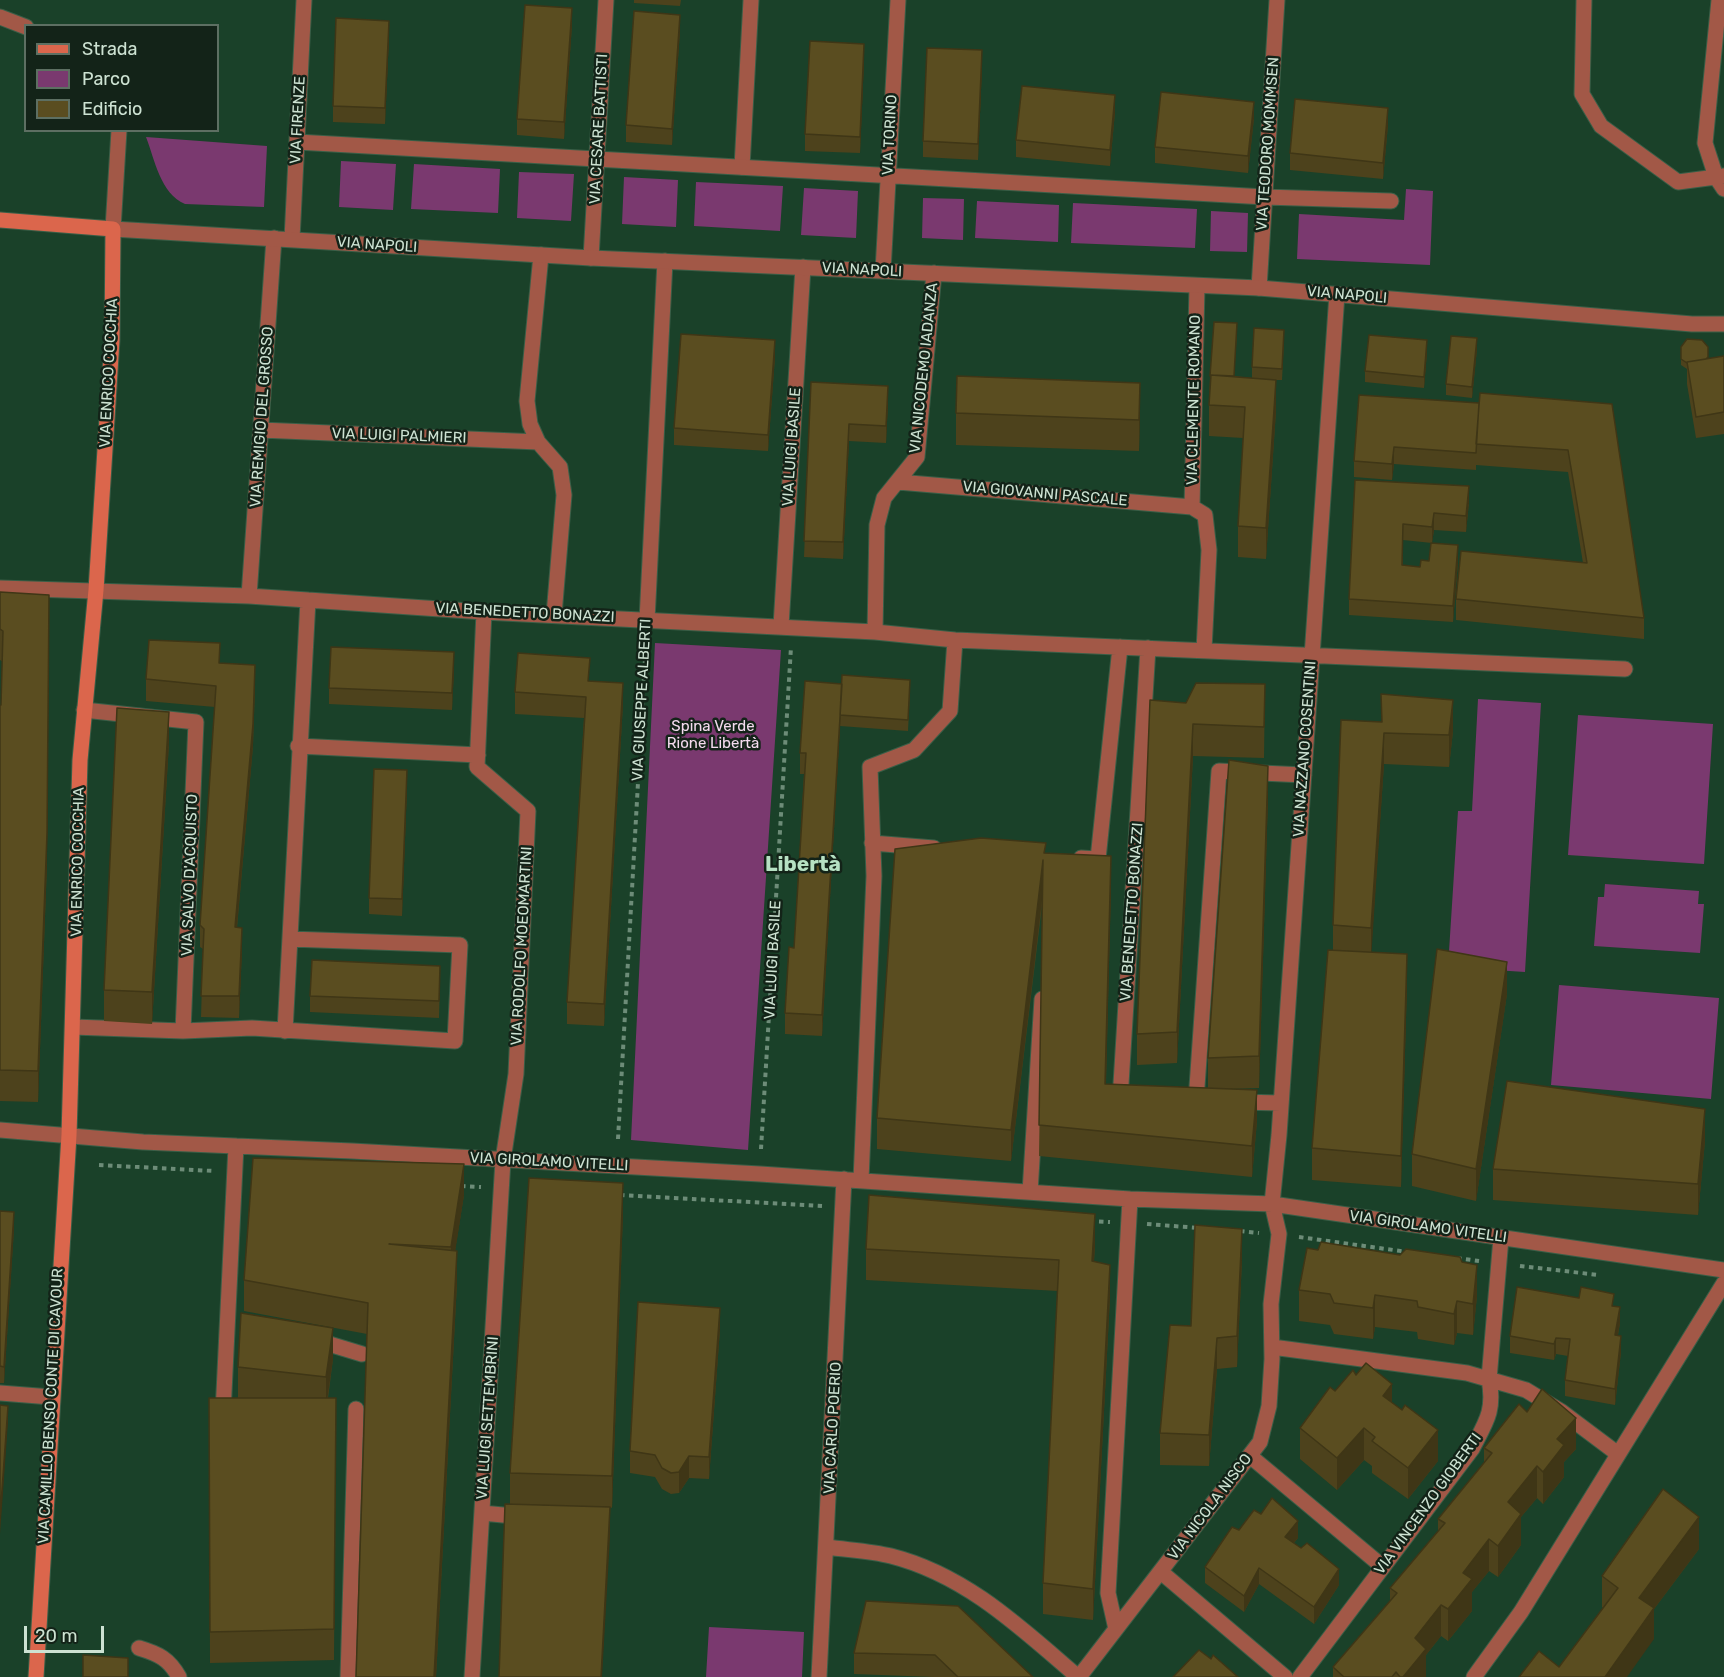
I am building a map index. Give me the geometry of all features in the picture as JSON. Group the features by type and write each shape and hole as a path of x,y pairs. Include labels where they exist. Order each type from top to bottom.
{"main road":[{"name":"VIA NAPOLI","path":"4,222 113,229"},
{"name":"VIA ENRICO COCCHIA","path":"69,1135 84,710 96,590 112,340 113,229"},
{"name":"VIA CAMILLO BENSO CONTE DI CAVOUR","path":"36,1677 51,1397 69,1135"}],"street":[{"name":"VIA FIRENZE","path":"292,239 304,0"},
{"name":"VIA CESARE BATTISTI","path":"591,258 606,0"},
{"path":"742,167 751,0"},
{"name":"VIA TORINO","path":"883,271 898,0"},
{"name":"VIA TEODORO MOMMSEN","path":"1259,288 1277,0"},
{"path":"1584,0 1582,94 1601,126 1678,182 1722,177 1705,143 1719,0"},
{"path":"0,17 24,26"},
{"path":"113,229 119,132"},
{"path":"297,142 1265,197 1391,201"},
{"name":"VIA NAPOLI","path":"113,229 591,258 1259,288 1680,323 1724,324"},
{"name":"VIA REMIGIO DEL GROSSO","path":"249,596 274,238"},
{"path":"542,255 526,401 530,424 538,442 560,466 564,495 554,615"},
{"name":"VIA GIUSEPPE ALBERTI","path":"647,620 665,261"},
{"name":"VIA LUIGI BASILE","path":"787,627 803,267"},
{"name":"VIA NICODEMO IADANZA","path":"875,632 877,525 885,498 917,457 934,273"},
{"name":"VIA CLEMENTE ROMANO","path":"1197,286 1192,507 1205,515 1209,550 1204,650"},
{"name":"VIA NAZZANO COSENTINI","path":"1272,1204 1337,294"},
{"name":"VIA LUIGI PALMIERI","path":"261,430 538,442"},
{"name":"VIA GIOVANNI PASCALE","path":"898,482 1192,507"},
{"path":"0,588 96,590"},
{"name":"VIA BENEDETTO BONAZZI","path":"96,590 249,596 484,612 875,632 955,640 1625,669"},
{"path":"285,1030 298,746 308,600"},
{"name":"VIA RODOLFO MOEOMARTINI","path":"484,612 477,768 528,811 516,1074 503,1160"},
{"path":"861,1180 873,876 870,767 914,750 950,711 955,640"},
{"path":"1062,857 1098,859 1120,647"},
{"name":"VIA BENEDETTO BONAZZI","path":"1142,1100 1120,1100 1148,648"},
{"name":"VIA SALVO D'ACQUISTO","path":"84,710 196,722 183,1031"},
{"path":"298,746 478,754"},
{"path":"1281,1103 1190,1101 1219,771 1304,775"},
{"path":"872,843 955,849"},
{"path":"73,1027 183,1031 252,1028 455,1041 460,945 290,939"},
{"path":"1030,1192 1042,986"},
{"name":"VIA GIROLAMO VITELLI","path":"0,1130 236,1146 861,1180 1130,1199 1272,1204 1724,1270"},
{"path":"223,1413 233,1325 236,1146"},
{"name":"VIA LUIGI SETTEMBRINI","path":"472,1677 503,1160"},
{"name":"VIA CARLO POERIO","path":"819,1677 844,1179"},
{"path":"1116,1629 1108,1593 1130,1199"},
{"name":"VIA NICOLA NISCO","path":"1078,1677 1260,1442 1269,1406 1272,1347 1271,1304 1279,1234 1272,1204"},
{"name":"VIA VINCENZO GIOBERTI","path":"1300,1677 1472,1449 1491,1414 1492,1398 1489,1379 1501,1264 1501,1238"},
{"path":"1474,1677 1521,1612 1724,1283"},
{"path":"306,1337 363,1354"},
{"path":"1272,1347 1467,1373 1526,1390 1562,1412 1618,1454"},
{"path":"0,1394 51,1397"},
{"path":"348,1677 356,1409"},
{"path":"1250,1456 1383,1567"},
{"path":"482,1513 541,1518"},
{"path":"827,1547 891,1556 941,1574 991,1603 1078,1677"},
{"path":"1161,1572 1285,1677"},
{"path":"139,1648 158,1654 171,1662 179,1677"}],"path":[{"name":"VIA GIUSEPPE ALBERTI","path":"618,1139 647,620"},
{"name":"VIA LUIGI BASILE","path":"761,1149 787,627"},
{"path":"99,1165 235,1173"},
{"path":"456,1186 502,1188"},
{"path":"614,1194 844,1208"},
{"path":"1082,1220 1210,1229"},
{"path":"1233,1231 1279,1234 1419,1253"},
{"path":"1454,1258 1603,1276"}],"green space":[{"path":"146,137 267,146 264,207 185,204 177,199 164,184"},
{"path":"341,161 396,164 393,210 339,207"},
{"path":"414,164 500,169 498,213 411,209"},
{"path":"519,172 574,174 571,221 517,218"},
{"path":"624,177 678,180 676,227 622,224"},
{"path":"696,182 783,186 780,231 694,226"},
{"path":"804,188 858,191 856,238 801,235"},
{"path":"1406,189 1433,191 1430,265 1297,259 1299,214 1404,220"},
{"path":"923,198 964,199 963,240 922,238"},
{"path":"977,201 1059,205 1058,242 975,238"},
{"path":"1073,203 1197,209 1195,248 1071,243"},
{"path":"1211,211 1248,213 1247,252 1210,251"},
{"name":"Spina Verde Rione Libertà","path":"655,643 781,650 748,1150 631,1140"},
{"path":"1478,699 1541,703 1525,972 1448,967 1458,811 1472,811"},
{"path":"1578,715 1713,724 1704,864 1568,855"},
{"path":"1605,884 1699,891 1698,904 1704,904 1700,953 1594,946 1598,897 1604,897"},
{"path":"1559,985 1719,998 1711,1099 1551,1085"},
{"path":"709,1627 804,1632 802,1677 706,1677"}],"building":[{"path":"525,5 572,8 564,122 517,119"},
{"path":"634,11 680,15 672,129 626,125"},
{"path":"336,18 389,21 385,108 333,106"},
{"path":"810,41 864,44 860,137 805,134"},
{"path":"927,48 982,50 978,144 923,141"},
{"path":"1022,86 1115,95 1110,150 1016,140"},
{"path":"1161,92 1254,102 1248,156 1155,147"},
{"path":"1295,99 1388,108 1383,163 1290,153"},
{"path":"1214,322 1237,323 1234,376 1210,376"},
{"path":"1254,328 1284,330 1282,369 1252,367"},
{"path":"681,334 775,340 768,435 674,428"},
{"path":"1369,335 1427,340 1424,377 1365,371"},
{"path":"1451,336 1477,338 1472,387 1446,384"},
{"path":"1687,339 1702,340 1708,347 1708,357 1687,363 1681,359 1681,347"},
{"path":"1724,356 1724,412 1696,417 1687,362"},
{"path":"1211,375 1276,380 1266,528 1238,526 1245,407 1209,405"},
{"path":"957,376 1140,383 1139,420 956,413"},
{"path":"811,382 888,386 886,426 849,424 843,542 804,541"},
{"path":"1480,393 1612,404 1644,618 1456,599 1461,551 1587,563 1568,450 1476,444"},
{"path":"1359,395 1479,403 1476,453 1394,447 1392,464 1354,461"},
{"path":"1355,480 1469,486 1466,516 1434,513 1432,527 1403,524 1402,565 1420,567 1421,560 1429,561 1431,543 1458,545 1453,606 1349,599"},
{"path":"0,592 49,595 47,833 38,1071 0,1070 0,706 3,631 0,629"},
{"path":"149,640 220,643 219,663 255,665 253,724 235,927 242,928 239,996 201,996 204,929 200,925 216,686 146,679"},
{"path":"331,647 454,652 452,693 329,688"},
{"path":"518,653 590,658 588,681 623,683 604,1004 567,1002 586,697 515,692"},
{"path":"842,675 910,680 908,720 840,715"},
{"path":"805,681 842,684 822,1015 785,1013 789,947 794,948 806,753 800,753"},
{"path":"1196,683 1265,684 1264,727 1193,724 1177,1032 1137,1034 1150,700 1186,703"},
{"path":"1381,694 1453,700 1449,735 1384,733 1371,928 1333,925 1341,720 1382,722"},
{"path":"117,708 169,712 152,992 104,990"},
{"path":"1229,760 1268,766 1259,1056 1208,1058"},
{"path":"374,769 407,770 402,899 369,898"},
{"path":"981,838 1046,843 1044,853 1111,856 1105,1084 1257,1090 1252,1146 1039,1125 1043,860 1011,1130 877,1118 895,849"},
{"path":"1437,949 1507,962 1476,1169 1412,1154"},
{"path":"1328,950 1407,954 1401,1156 1312,1148"},
{"path":"312,960 440,966 439,1001 310,996"},
{"path":"1507,1081 1705,1109 1698,1184 1493,1169"},
{"path":"253,1158 464,1164 451,1247 389,1244 457,1251 434,1677 356,1677 368,1303 244,1280"},
{"path":"529,1178 623,1183 612,1476 510,1473"},
{"path":"869,1195 1095,1214 1092,1261 1110,1265 1093,1589 1043,1583 1059,1260 866,1249"},
{"path":"0,1211 14,1212 4,1367 0,1366"},
{"path":"1195,1225 1242,1229 1237,1336 1217,1338 1209,1435 1160,1433 1170,1325 1191,1326"},
{"path":"1321,1242 1400,1255 1406,1249 1460,1257 1462,1262 1477,1265 1473,1304 1457,1301 1454,1314 1418,1307 1417,1301 1375,1295 1373,1308 1334,1303 1330,1294 1299,1290 1307,1248 1318,1250"},
{"path":"1517,1287 1579,1298 1581,1287 1614,1294 1612,1306 1620,1307 1615,1335 1621,1336 1615,1389 1565,1380 1570,1339 1556,1338 1554,1344 1510,1336"},
{"path":"638,1302 720,1308 709,1457 689,1456 679,1472 671,1473 662,1468 655,1455 630,1451"},
{"path":"241,1313 333,1328 326,1377 238,1367"},
{"path":"1366,1363 1392,1384 1383,1396 1402,1410 1405,1405 1438,1430 1408,1468 1372,1441 1375,1437 1364,1428 1337,1458 1300,1428 1330,1387 1335,1391 1353,1370 1356,1375"},
{"path":"1542,1389 1576,1418 1557,1439 1564,1445 1543,1472 1537,1466 1508,1502 1521,1514 1498,1546 1489,1539 1463,1573 1472,1579 1448,1609 1441,1605 1415,1638 1426,1649 1403,1677 1396,1672 1392,1677 1344,1677 1333,1667 1397,1593 1390,1588 1445,1523 1438,1519 1492,1453 1484,1448 1519,1404 1527,1412"},
{"path":"209,1398 336,1398 334,1629 210,1632"},
{"path":"0,1405 8,1406 0,1518"},
{"path":"1663,1489 1699,1517 1639,1598 1654,1608 1605,1677 1519,1677 1539,1651 1559,1667 1618,1588 1602,1576"},
{"path":"1272,1498 1298,1521 1285,1537 1301,1548 1307,1543 1339,1569 1314,1607 1259,1568 1244,1596 1205,1567 1232,1527 1239,1530 1254,1510 1261,1514"},
{"path":"505,1504 610,1507 601,1677 499,1677"},
{"path":"866,1601 958,1606 1033,1677 958,1677 935,1655 854,1653"},
{"path":"1199,1650 1211,1659 1213,1655 1238,1677 1173,1677"},
{"path":"83,1655 128,1658 128,1677 83,1677"}],"district":[{"name":"Libertà","path":"803,865"}]}
